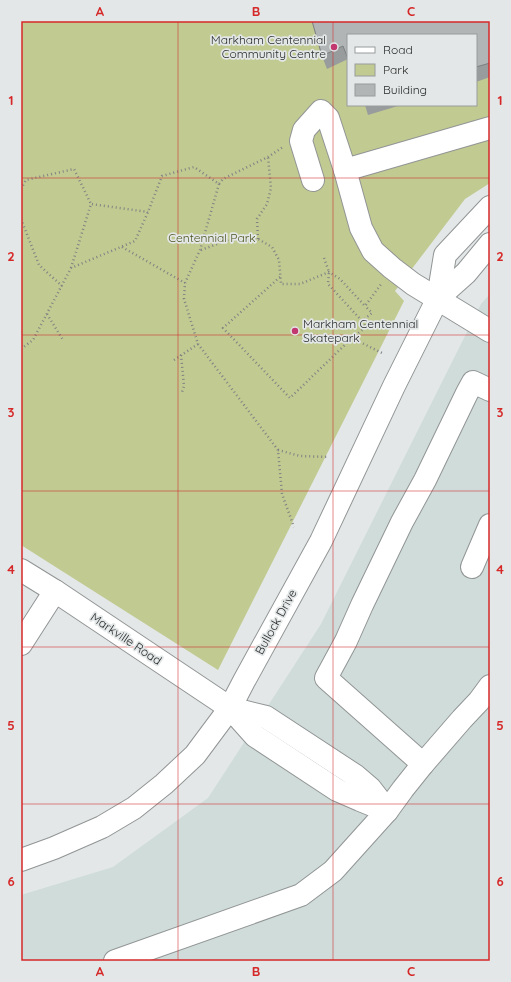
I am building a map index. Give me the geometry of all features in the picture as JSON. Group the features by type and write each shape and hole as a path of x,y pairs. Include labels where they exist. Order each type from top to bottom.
{"street":[{"path":"313,180 301,140 304,130 321,111 328,118 345,170 361,228 373,251 413,284 490,331"},
{"path":"345,170 490,128"},
{"name":"Bullock Drive","path":"21,860 54,848 95,830 134,808 164,784 195,754 230,708 321,541 394,386 438,298 445,255 490,207"},
{"name":"Bullock Drive","path":"438,298 466,273 490,244"},
{"path":"423,764 326,678 346,642 392,543 473,382 490,390"},
{"path":"472,567 490,525"},
{"name":"Markville Road","path":"21,570 55,591 230,708 266,717 356,776 370,788 388,810"},
{"path":"21,644 55,591"},
{"path":"115,961 301,895 333,871 388,810 423,764 479,701 490,686"}],"path":[{"path":"285,145 268,157 223,179 219,184 200,250 185,283 184,299 198,344 278,450 282,494 294,527"},
{"path":"258,238 257,219 266,204 271,188 268,157"},
{"path":"71,268 135,241 162,176 194,167 219,184"},
{"path":"21,189 26,180 74,168 91,204 71,268 33,340 21,349"},
{"path":"91,204 148,212"},
{"path":"21,219 39,265 62,286"},
{"path":"200,250 236,237 258,238 272,247 279,260 281,284 300,284 329,272"},
{"path":"122,246 185,283"},
{"path":"280,277 224,328 290,398 352,338 366,327 328,284 329,272 324,258"},
{"path":"363,304 365,306 392,268"},
{"path":"329,272 340,279 372,313 362,321"},
{"path":"47,314 63,340"},
{"path":"352,338 382,353"},
{"path":"174,360 198,344"},
{"path":"181,355 184,386 182,392"},
{"path":"278,450 300,456 329,457"}],"shaded area":[{"path":"490,294 490,961 21,961 21,895 113,867 208,798 321,624 481,304"}],"green space":[{"name":"Centennial Park","path":"21,21 490,21 490,183 465,199 395,291 404,301 218,670 21,545"}],"building":[{"name":"Markham Centennial Community Centre","path":"312,21 490,21 490,63 477,67 477,34 347,34 347,56 343,46 322,56"}],"place":[{"name":"Markham Centennial Community Centre","path":"334,47"},
{"name":"Markham Centennial Skatepark","path":"295,331"}]}
